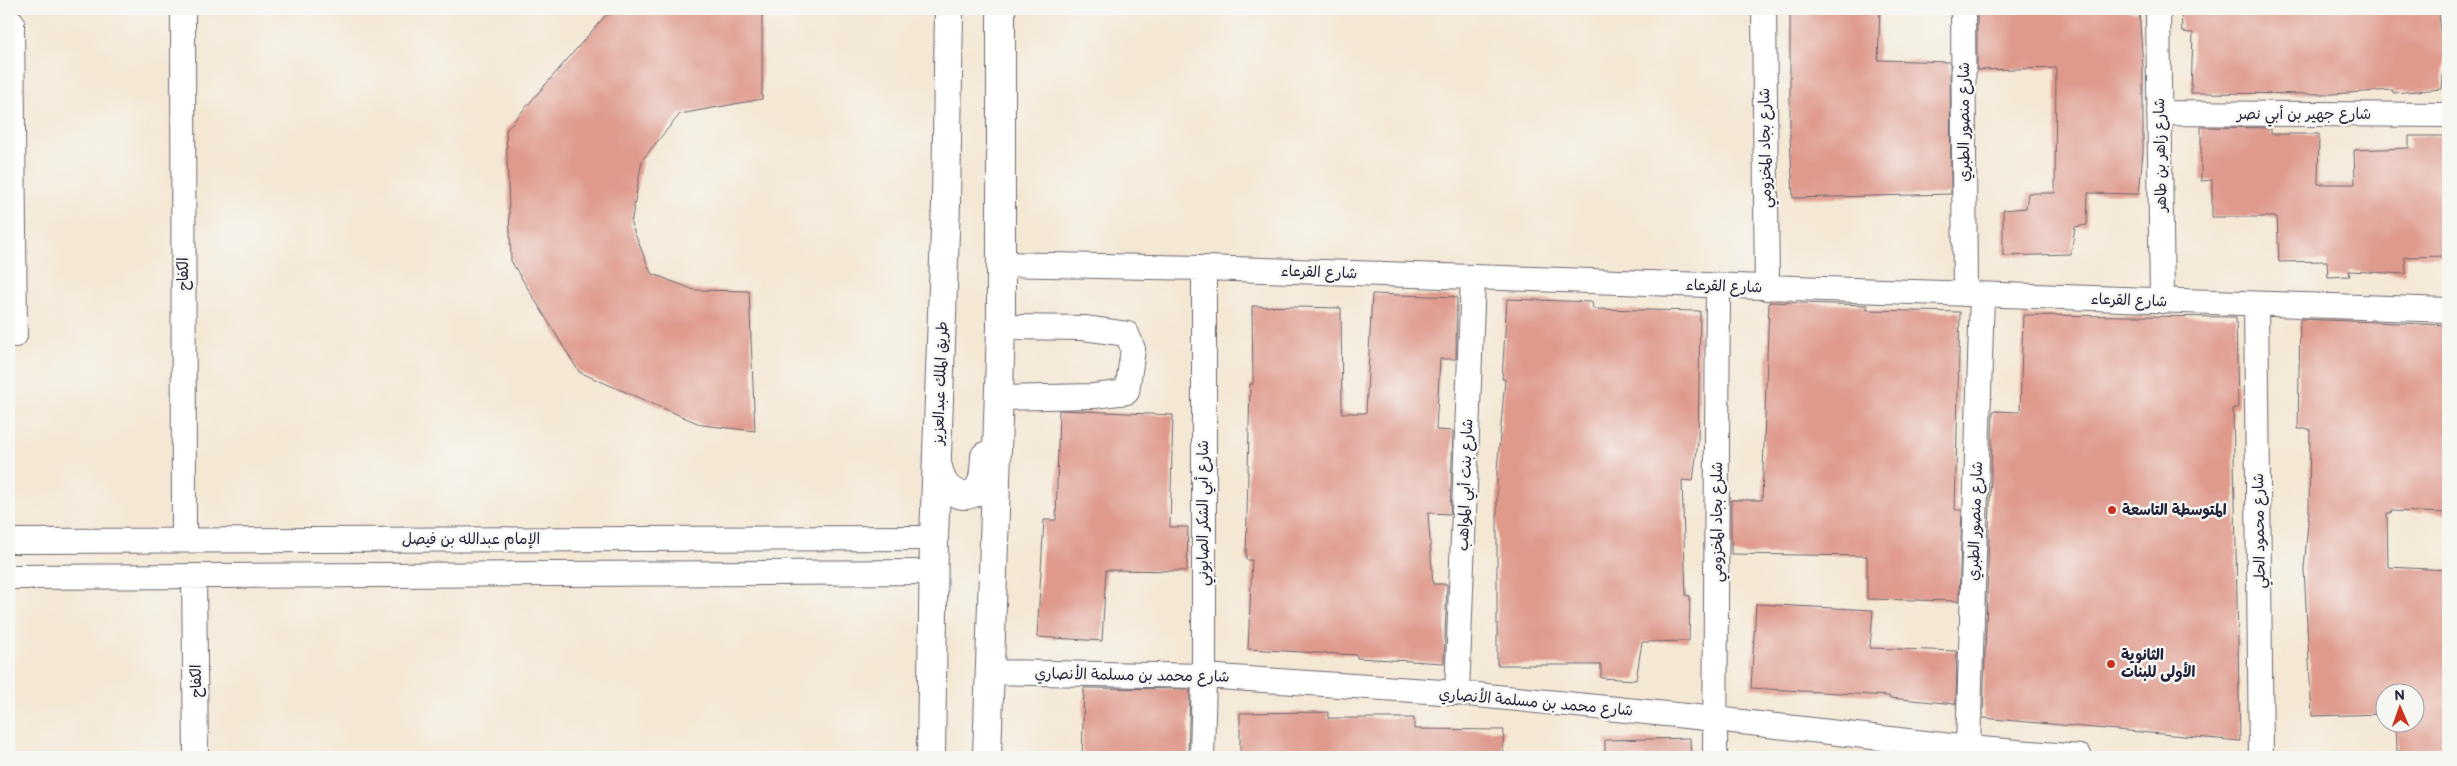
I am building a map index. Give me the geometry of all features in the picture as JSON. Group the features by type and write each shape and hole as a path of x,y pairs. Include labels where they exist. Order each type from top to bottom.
{"main road":[{"name":"طريق الملك عبدالعزيز","path":"931,757 934,538 946,203 949,9"},
{"path":"987,757 1001,327 1001,9"},
{"path":"937,464 945,485 957,494 970,495 980,488 984,478 990,220 1000,128"}],"street":[{"name":"الكفاح","path":"183,9 184,540"},
{"name":"شارع بجاد المخزومي","path":"1764,9 1767,288"},
{"name":"شارع منصور الطبري","path":"1963,9 1974,295 1968,748"},
{"name":"شارع زاهر بن طاهر","path":"2158,9 2162,301"},
{"path":"12,22 15,335"},
{"name":"شارع جهير بن أبي نصر","path":"2159,113 2448,115"},
{"name":"شارع القرعاء","path":"1000,264 1204,268 2448,310"},
{"name":"شارع أبي الشكر الصابوني","path":"1202,757 1204,676 1204,268"},
{"name":"شارع بنت أبي المواهب","path":"1457,693 1473,278"},
{"name":"شلرع بجاد المخزومي","path":"1715,757 1718,286"},
{"name":"شارع محمود الحلي","path":"2256,304 2261,757"},
{"path":"999,398 1094,396 1127,392 1133,349 1126,334 1099,329 1001,327"},
{"name":"الإمام عبدالله بن فيصل","path":"9,541 934,538"},
{"path":"9,577 934,572"},
{"name":"الكفاح","path":"194,576 196,757"},
{"name":"شارع محمد بن مسلمة الأنصاري","path":"990,672 1204,676 1457,693 1716,719 1968,748 2080,757"}],"building":[{"path":"622,9 762,9 762,99 680,114 642,160 631,224 651,273 694,290 749,291 755,431 702,425 579,372 511,261 506,130 605,16"},
{"path":"1790,9 1880,9 1878,60 1950,62 1951,194 1793,198 1790,136"},
{"path":"1977,9 2128,9 2128,11 2139,11 2143,66 2143,152 2139,194 2088,193 2087,225 2075,227 2071,254 2003,256 2003,210 2026,208 2028,193 2055,193 2056,68 1977,70"},
{"path":"2181,9 2439,9 2440,32 2447,32 2442,89 2393,93 2393,90 2333,94 2191,93 2193,33 2182,32"},
{"path":"2201,127 2271,128 2271,134 2319,134 2318,184 2355,184 2354,150 2409,148 2409,136 2448,136 2448,256 2405,257 2406,274 2349,271 2350,276 2328,277 2327,261 2279,262 2277,217 2212,217 2212,180 2201,181"},
{"path":"1372,294 1457,297 1456,359 1440,359 1436,430 1453,431 1450,514 1428,513 1433,584 1447,584 1444,663 1357,658 1357,655 1248,649 1252,560 1246,560 1250,384 1253,384 1252,306 1341,308 1342,413 1366,413"},
{"path":"1507,299 1592,302 1593,309 1700,311 1698,442 1693,481 1682,480 1686,596 1690,596 1689,641 1642,642 1636,680 1601,678 1601,665 1497,665 1497,470 1505,379 1502,379"},
{"path":"1769,302 1867,305 1867,310 1960,312 1955,510 1962,510 1959,601 1867,599 1867,556 1731,554 1731,500 1762,500"},
{"path":"2023,315 2236,317 2238,408 2233,408 2240,741 1983,718 1993,411 2020,412"},
{"path":"2300,319 2448,325 2448,513 2391,511 2391,513 2387,513 2388,567 2448,570 2448,757 2397,751 2396,734 2424,734 2424,684 2374,684 2374,714 2312,716 2304,569 2309,511 2310,429 2298,429"},
{"path":"1059,410 1173,415 1170,527 1188,527 1187,571 1106,570 1102,641 1037,637 1044,520 1056,520"},
{"path":"1756,604 1873,610 1870,648 1957,651 1956,704 1889,698 1889,696 1751,688"},
{"path":"1084,688 1190,689 1188,757 1082,757"},
{"path":"1328,712 1328,718 1414,718 1414,729 1504,730 1502,757 1240,757 1240,713"},
{"path":"1690,738 1691,757 1605,757 1605,740"}],"place":[{"name":"المتوسطة التاسعة","path":"2112,510"},
{"name":"الثانوية الأولى للبنات","path":"2111,664"}]}
